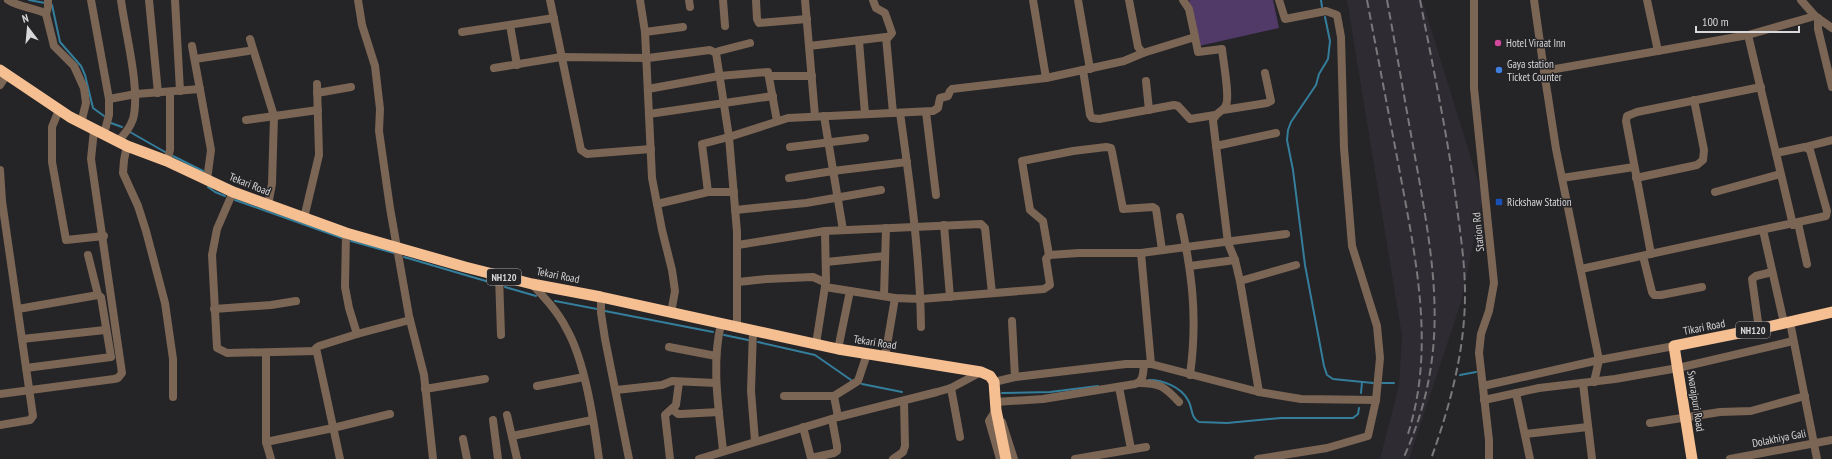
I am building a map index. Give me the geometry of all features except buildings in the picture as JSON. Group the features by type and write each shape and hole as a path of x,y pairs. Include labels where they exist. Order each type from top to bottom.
{"highway":[{"name":"Tekari Road","path":"3,72 59,110 122,144 167,161 233,192 346,232 532,284 601,297 838,349 981,372 990,376 994,382"},
{"name":"Tikari Road","path":"1674,346 1759,329 1832,312"},
{"name":"Swarajpuri Road","path":"1674,346 1692,459"},
{"path":"994,382 995,406 1006,459"}],"street":[{"path":"8,0 25,8 46,14"},
{"path":"48,0 46,14 54,46 74,66 84,88 86,103 81,123"},
{"path":"0,394 114,380 121,376 122,368 104,236 91,159 99,132 109,115 109,99 91,0"},
{"path":"121,0 136,94 133,118 122,144 124,160 123,173 140,212 165,303 173,359 173,397"},
{"path":"150,0 158,93"},
{"path":"175,0 180,91"},
{"path":"358,0 362,25 375,66 380,108 379,131 396,246 410,320 426,388 433,459"},
{"path":"550,0 581,150 587,154 651,149"},
{"path":"640,0 645,32 652,178 672,270 675,291 671,313"},
{"path":"723,0 725,26"},
{"path":"756,0 757,19 759,23 807,19"},
{"path":"805,0 815,116"},
{"path":"873,0 875,7 885,13 892,33 887,39 896,113 907,162 915,227 921,299 921,327"},
{"path":"1032,0 1046,78"},
{"path":"1078,0 1087,70 1090,115 1092,118 1099,119 1174,105 1178,106 1190,119 1215,116 1223,110 1228,101 1222,49 1198,52 1189,9 1184,0"},
{"path":"1129,0 1138,47 1143,53"},
{"path":"1258,459 1327,448 1368,436 1376,400 1380,358 1377,326 1352,246 1344,148 1340,37 1337,15 1326,11 1285,19 1279,0"},
{"name":"Station Rd","path":"1474,0 1474,88 1494,283 1488,311 1480,334 1479,353 1489,459"},
{"path":"1534,0 1562,178 1599,360 1594,382"},
{"path":"1647,0 1658,51"},
{"path":"1801,0 1816,17 1832,28"},
{"path":"1544,71 1748,35 1816,17"},
{"path":"1816,17 1832,88"},
{"path":"462,32 554,18"},
{"path":"510,25 517,65"},
{"path":"645,32 683,27"},
{"path":"1748,35 1780,174 1807,264"},
{"path":"809,46 858,41 883,36 887,39"},
{"path":"708,192 702,144 729,137 777,121 815,116 926,112 938,108 940,98 948,96 952,90 1046,78 1087,70 1124,61 1143,53 1195,37"},
{"path":"250,39 274,116 272,184 268,205"},
{"path":"858,41 865,114"},
{"path":"716,53 717,51 750,43"},
{"path":"192,46 210,150 207,180"},
{"path":"494,68 561,57 646,57 710,50 716,53"},
{"path":"195,59 248,51"},
{"path":"716,53 729,137 734,192 738,245 737,327"},
{"path":"0,85 3,72"},
{"path":"648,89 720,76 767,72 770,76 777,121"},
{"path":"1223,110 1267,103 1271,101 1265,73"},
{"path":"770,76 812,76"},
{"path":"1146,81 1149,110"},
{"path":"304,218 319,155 317,84"},
{"path":"317,93 351,87"},
{"path":"1702,287 1661,295 1654,295 1652,292 1636,178 1626,121 1627,116 1637,112 1761,87"},
{"path":"109,99 136,94 200,89"},
{"path":"167,161 170,150 170,92"},
{"path":"649,114 773,96"},
{"path":"1636,178 1697,165 1704,160 1704,150 1694,100"},
{"path":"59,110 52,127 52,162 66,240 104,236"},
{"path":"246,120 318,110"},
{"path":"926,112 936,195"},
{"path":"824,116 843,230"},
{"path":"1215,116 1213,121 1228,243 1235,260 1240,281 1259,392"},
{"path":"1216,146 1276,133"},
{"path":"790,147 865,138"},
{"path":"1776,153 1832,140"},
{"path":"738,282 813,277 850,291 895,298 921,299 1047,288 1050,283 1047,258 1049,255 1043,221 1030,210 1022,161 1073,151 1106,147 1112,149 1123,209 1153,207 1156,209 1162,250"},
{"path":"1581,269 1824,217 1827,214 1812,154 1810,150 1805,147"},
{"path":"789,178 907,162"},
{"path":"1562,178 1634,167"},
{"path":"0,170 2,218 18,309 32,419 0,425"},
{"path":"1715,192 1780,174"},
{"path":"735,210 836,199 838,197 881,190"},
{"path":"233,192 217,228 214,242 212,274 216,342 219,350 227,353 316,351"},
{"path":"657,204 708,192 734,192"},
{"path":"1180,217 1187,247 1194,290 1195,331 1190,375"},
{"path":"944,225 950,297"},
{"path":"738,245 825,231 944,225 984,225 992,293"},
{"path":"884,296 886,228"},
{"path":"1763,230 1772,272 1793,341 1805,396 1816,459"},
{"path":"816,344 826,283 825,231"},
{"path":"346,232 345,287 349,308 357,334"},
{"path":"1049,255 1141,253 1228,243 1286,234"},
{"path":"1138,384 1147,364 1141,253"},
{"path":"26,368 111,357 105,330 106,323 101,297 98,295 88,255"},
{"path":"826,262 885,256"},
{"path":"1190,266 1235,260"},
{"path":"1240,281 1296,265"},
{"path":"1759,329 1752,279 1756,276 1772,272"},
{"path":"499,276 501,335"},
{"path":"532,284 566,327 575,345 584,377 599,459"},
{"path":"838,349 850,291"},
{"path":"18,309 98,295"},
{"path":"601,297 601,313 629,459"},
{"path":"884,357 895,298"},
{"path":"214,309 271,305 296,301"},
{"path":"339,459 316,351 318,346 410,320"},
{"path":"1012,321 1015,377"},
{"path":"720,324 716,356 716,383 723,451"},
{"path":"22,339 105,330"},
{"path":"753,330 751,391 755,441"},
{"path":"1484,400 1551,386 1594,382 1678,368 1793,341"},
{"path":"1483,386 1599,360 1674,346"},
{"path":"669,347 716,356"},
{"path":"266,353 266,442 271,459"},
{"path":"784,396 834,396 858,381 867,354"},
{"path":"994,382 1015,377 1126,364 1147,364 1259,392 1300,399 1376,400"},
{"path":"699,459 803,427 951,388 981,372"},
{"path":"537,386 584,377"},
{"path":"426,388 485,379"},
{"path":"616,390 679,382 716,383"},
{"path":"670,459 665,417 666,412 672,409 676,403 679,382"},
{"path":"1583,383 1592,459"},
{"path":"995,406 1138,384 1160,385 1179,402"},
{"path":"1119,387 1131,449"},
{"path":"951,388 960,437"},
{"path":"1516,393 1530,459"},
{"path":"803,427 811,458 837,452 838,446 834,396"},
{"path":"1650,423 1720,412 1751,411 1805,396"},
{"path":"892,459 903,452 905,446 910,399"},
{"path":"995,406 988,421 1000,459"},
{"path":"995,406 1004,426 1014,459"},
{"path":"672,409 681,414 719,412"},
{"path":"266,442 390,414"},
{"path":"508,415 517,459"},
{"path":"493,420 498,459"},
{"path":"512,436 592,420"},
{"path":"1525,434 1588,427"},
{"path":"463,440 467,459"},
{"name":"Dolakhiya Gali","path":"1730,459 1832,440"},
{"path":"1075,459 1146,447"}],"shaded area":[{"path":"1189,0 1273,0 1279,28 1199,46"},
{"path":"1347,0 1422,0 1483,197 1461,302 1409,459 1380,459 1399,386 1402,336"}],"waterway":[{"path":"29,0 45,3"},
{"path":"1321,0 1322,7"},
{"path":"52,5 60,42 81,66 85,75 93,108 104,116"},
{"path":"1325,17 1330,41 1328,59 1319,74 1316,85 1291,122 1287,140 1293,170 1305,265 1327,375 1333,379 1373,383"},
{"path":"111,123 122,127"},
{"path":"130,132 165,152"},
{"path":"173,156 203,171"},
{"path":"208,187 225,196"},
{"path":"235,200 342,238"},
{"path":"351,241 394,253"},
{"path":"404,257 496,284"},
{"path":"505,287 536,296"},
{"path":"555,301 597,309"},
{"path":"605,311 713,332"},
{"path":"724,335 748,340"},
{"path":"758,342 815,355 851,380"},
{"path":"1460,375 1476,372"},
{"path":"1149,380 1166,383 1181,391 1190,403 1194,418 1199,422 1227,423 1281,418 1353,418 1358,414 1359,408"},
{"path":"1361,393 1362,382"},
{"path":"1382,383 1394,383"},
{"path":"862,384 902,392"},
{"path":"1002,393 1050,392 1098,386"}],"railway":[{"path":"1367,0 1417,272 1422,338 1416,404 1407,437"},
{"path":"1387,0 1429,239 1435,312 1433,347 1428,383 1418,421 1403,459"},
{"path":"1420,0 1440,100 1452,175 1462,247 1465,282 1462,336 1455,378 1431,459"}],"place":[{"name":"Hotel Viraat Inn","path":"1498,43"},
{"name":"Gaya station Ticket Counter","path":"1499,70"},
{"name":"Rickshaw Station","path":"1499,202"}]}
